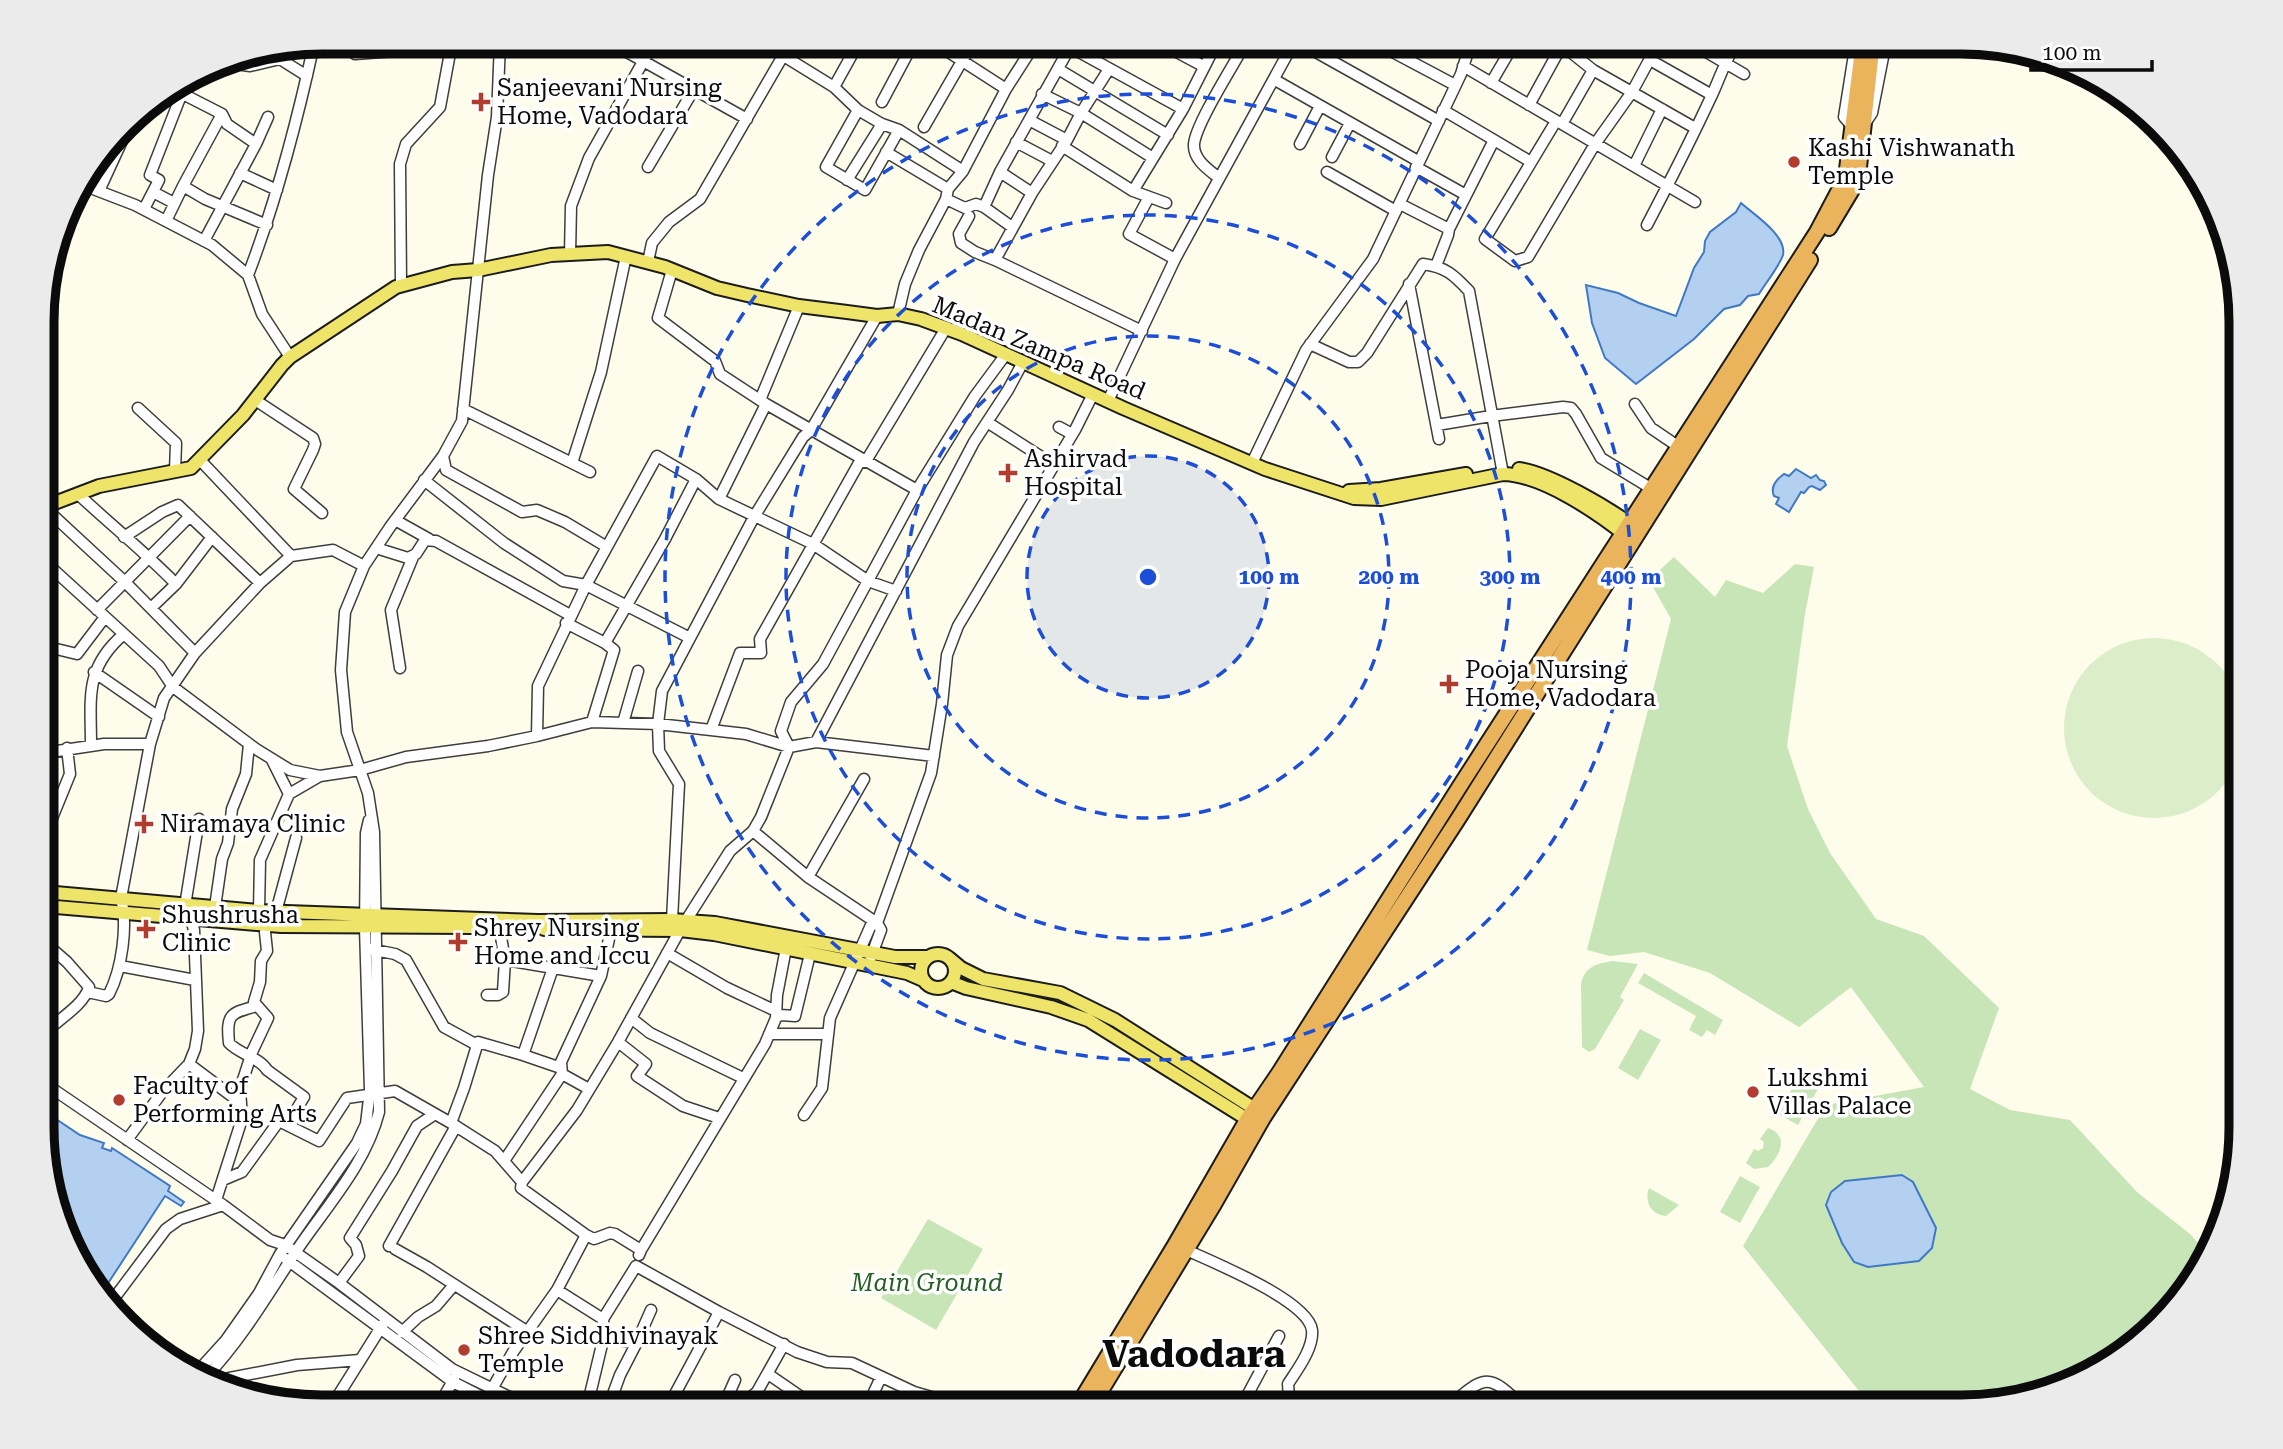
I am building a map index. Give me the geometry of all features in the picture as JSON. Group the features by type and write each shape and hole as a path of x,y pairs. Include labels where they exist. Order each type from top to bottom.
{"highway":[{"path":"1864,54 1865,67"},
{"path":"1631,532 1652,489 1817,232 1844,183 1869,54"},
{"path":"1098,1395 1279,1073 1453,797 1762,338 1849,196 1858,176 1856,127"},
{"path":"1085,1395 1181,1248"}],"main road":[{"name":"Madan Zampa Road","path":"54,504 99,486 191,468 243,415 290,357 396,286 478,266 551,255 608,252 673,270 717,288 799,306 877,316 898,314 921,319 1252,463 1335,493 1354,498 1381,499 1502,471 1539,483 1631,532"},
{"path":"54,893 215,906 254,915 271,925 370,921 612,926 715,923 856,956 867,966 907,973 937,988 947,985 954,977 955,967 949,958"},
{"path":"54,907 188,918 216,919 276,912 370,921"},
{"path":"271,925 276,912"},
{"path":"679,924 810,954 856,956 872,953 895,957 926,957 940,953 983,979 1060,993 1115,1020 1256,1118"},
{"path":"923,980 920,971 926,957"},
{"path":"951,982 966,988 1051,1007 1088,1020 1256,1118"}],"street":[{"path":"401,285 400,164 406,144 440,107 450,54"},
{"path":"212,1370 232,1348 348,1176 369,1140 379,1112 375,1093 366,833 370,813 368,793 346,732 341,670 345,612 364,566 443,456 462,421 488,175 497,117 500,54"},
{"path":"632,54 747,119"},
{"path":"570,254 571,206 575,194 589,158 647,54"},
{"path":"779,54 834,87 858,110 899,130 963,171"},
{"path":"648,262 652,243 669,222 700,199 785,54"},
{"path":"834,87 852,54"},
{"path":"882,102 908,54"},
{"path":"953,54 1006,89"},
{"path":"924,127 965,54"},
{"path":"898,314 905,284 947,194 963,171 1006,89 1028,54"},
{"path":"984,207 1064,54"},
{"path":"1083,54 1183,109"},
{"path":"1180,54 1203,66"},
{"path":"1133,191 1183,109 1210,54"},
{"path":"1219,178 1198,159 1194,145 1203,120 1239,54"},
{"path":"1108,401 1175,260 1289,54"},
{"path":"1318,54 1438,121"},
{"path":"1397,54 1455,85"},
{"path":"1252,463 1310,344 1373,259 1455,85 1466,54"},
{"path":"1491,83 1509,54"},
{"path":"1529,105 1558,54"},
{"path":"1575,54 1593,70 1695,128"},
{"path":"1593,70 1531,162 1485,239 1515,261 1528,257 1595,144 1632,92 1653,54"},
{"path":"1710,54 1744,74"},
{"path":"1647,225 1712,95 1729,54"},
{"path":"1854,54 1844,117 1856,127 1872,113 1884,54"},
{"path":"248,275 267,225 293,139 312,55"},
{"path":"284,57 307,76"},
{"path":"246,65 269,59"},
{"path":"1650,60 1712,95"},
{"path":"1463,66 1695,202"},
{"path":"1058,69 1168,135"},
{"path":"995,260 1032,193 1109,69"},
{"path":"1275,80 1466,195"},
{"path":"648,167 694,89"},
{"path":"182,93 222,114 227,124 257,144"},
{"path":"1042,94 1081,113 1153,158"},
{"path":"144,209 159,180 150,175 176,97"},
{"path":"1300,144 1320,106"},
{"path":"1633,166 1662,109"},
{"path":"858,110 826,167 865,190 899,130"},
{"path":"1443,110 1531,162"},
{"path":"166,221 222,114"},
{"path":"204,241 257,144 268,117"},
{"path":"1029,120 1133,191 1166,203"},
{"path":"1332,157 1350,123"},
{"path":"847,180 882,124"},
{"path":"1436,266 1449,229 1494,140"},
{"path":"1016,142 1052,161"},
{"path":"886,152 968,209 976,204 984,207 1012,227"},
{"path":"99,191 112,156"},
{"path":"1327,172 1449,229"},
{"path":"240,173 277,190"},
{"path":"1000,173 1032,193"},
{"path":"183,186 205,199 267,225"},
{"path":"90,189 144,209 204,241 248,275 262,314 290,357"},
{"path":"153,192 174,203"},
{"path":"1149,197 1129,234 1175,260"},
{"path":"968,216 959,234 961,243 1142,331"},
{"path":"572,463 601,372 626,256"},
{"path":"1310,344 1349,362 1358,362 1367,353 1423,264 1436,266 1453,274 1469,291 1502,471"},
{"path":"673,270 658,318 715,361 720,374 763,402 917,490"},
{"path":"1409,284 1438,439"},
{"path":"719,499 763,402 799,306"},
{"path":"679,924 679,784 659,751 658,724 662,691 754,517 803,437 811,430 877,316"},
{"path":"711,730 740,653 761,653 760,639 859,463 866,461 946,328"},
{"path":"641,1250 610,1233 594,1239 586,1235 521,1188 522,1182 577,1110 667,953 679,924 730,851 753,831 789,747 781,732 791,702 822,664 917,490 975,396 1006,354"},
{"path":"816,742 974,442 1023,362"},
{"path":"877,923 931,773 947,655 958,626 1093,394"},
{"path":"255,400 313,439 313,450 294,489 321,513"},
{"path":"1635,404 1651,428 1679,447"},
{"path":"138,408 176,443 175,471"},
{"path":"1437,425 1491,416 1571,408 1601,458 1652,489"},
{"path":"463,409 590,472"},
{"path":"987,422 1054,464"},
{"path":"1059,427 1072,434"},
{"path":"443,456 446,470 522,512 537,510 565,522 607,547"},
{"path":"537,736 538,685 586,584 657,457 696,479 719,499 813,544 869,581 896,591"},
{"path":"200,460 291,556"},
{"path":"605,643 696,479"},
{"path":"424,480 504,543 563,581 586,584 690,638"},
{"path":"79,495 150,557 176,584"},
{"path":"124,537 162,512 178,505 260,583"},
{"path":"54,516 125,582 195,653"},
{"path":"54,648 77,654 101,613 125,582 190,516"},
{"path":"395,520 568,619 614,650 592,722"},
{"path":"151,608 176,584 212,537"},
{"path":"400,668 391,610 412,557 422,542 429,539"},
{"path":"376,548 412,557"},
{"path":"88,992 106,996 109,994 120,966 124,914 121,898 150,744 164,698 195,653 260,583 291,556 333,550 364,566"},
{"path":"54,570 159,666 173,687 271,759 290,770 320,776"},
{"path":"54,576 57,573"},
{"path":"91,746 94,672 109,646 124,634"},
{"path":"623,723 638,671"},
{"path":"94,672 159,717"},
{"path":"254,915 260,860 289,794 320,776 360,770 406,757 488,746 592,722 658,724 746,734 789,747 816,742 934,755"},
{"path":"54,750 150,744"},
{"path":"215,906 232,808 246,774 249,744"},
{"path":"54,813 70,774 67,748"},
{"path":"271,759 289,794"},
{"path":"808,877 864,779"},
{"path":"127,1140 163,1091 188,1064 195,1049 198,1031 194,930 184,903 199,819"},
{"path":"753,831 808,877 877,923 881,930 867,966"},
{"path":"276,912 296,838"},
{"path":"804,1115 822,1088 831,1018 871,925 877,923"},
{"path":"487,995 503,992 505,960 498,924"},
{"path":"220,1203 223,1180 242,1119 240,1089 250,1057 268,1018 254,1002 260,982 261,961 267,951 265,932 271,925"},
{"path":"504,1161 562,1071 561,1062 601,976 612,926"},
{"path":"589,1395 604,1336 603,1319 769,1034 776,1014 786,948"},
{"path":"371,949 395,954 406,960 443,1027 477,1045"},
{"path":"54,951 89,987 79,1002 54,1023"},
{"path":"667,953 776,1014 795,1016 810,954"},
{"path":"505,960 601,976"},
{"path":"120,966 195,980"},
{"path":"523,1055 553,968"},
{"path":"257,1006 235,1012 229,1018 229,1043 304,1097 287,1125"},
{"path":"631,1018 650,1033 743,1078"},
{"path":"769,1034 828,1034"},
{"path":"528,1332 392,1248 453,1124 478,1042 523,1055 562,1071 589,1089"},
{"path":"618,1042 646,1063 637,1076 683,1106 719,1118"},
{"path":"188,1064 241,1103"},
{"path":"54,1090 220,1203 282,1249 379,1329 483,1395"},
{"path":"223,1180 242,1172 279,1121 319,1141 347,1098 395,1091 495,1151 522,1182"},
{"path":"203,1366 226,1340 259,1293 282,1249 357,1143 375,1093"},
{"path":"339,1283 359,1256 356,1245 350,1238 417,1126 435,1114"},
{"path":"115,1296 166,1229 180,1219 220,1203"},
{"path":"492,1389 557,1290 586,1235"},
{"path":"1181,1248 1271,1291 1308,1318 1312,1338 1288,1384 1288,1395"},
{"path":"292,1257 339,1283 455,1377 505,1395"},
{"path":"636,1266 784,1345 827,1362 852,1363 920,1395"},
{"path":"402,1332 418,1317 436,1306 454,1285"},
{"path":"557,1290 603,1319"},
{"path":"613,1395 651,1310"},
{"path":"674,1395 719,1312"},
{"path":"338,1395 386,1319"},
{"path":"604,1336 636,1344"},
{"path":"1247,1395 1279,1336"},
{"path":"753,1395 784,1345"},
{"path":"229,1378 297,1365 360,1360"},
{"path":"768,1374 799,1395"},
{"path":"448,1395 455,1377"},
{"path":"873,1395 881,1377"},
{"path":"729,1395 735,1380"},
{"path":"1463,1395 1484,1382 1491,1381 1510,1395"}],"green space":[{"path":"1674,557 1715,597 1726,580 1763,593 1795,564 1814,567 1787,746 1808,809 1830,853 1876,919 1924,936 1999,1008 1970,1089 2010,1110 2070,1120 2137,1192 2190,1234 2201,1246 2184,1276 2150,1316 2110,1350 2095,1359 2047,1381 2013,1390 1961,1395 1862,1395 1743,1246 1826,1105 1924,1087 1851,987 1799,1027 1710,973 1644,952 1610,956 1587,950 1671,619 1649,580"},
{"path":"2154,638 2188,645 2218,664 2229,678 2229,778 2218,792 2188,811 2154,818 2120,811 2090,792 2071,762 2064,728 2071,694 2090,664 2120,645"},
{"path":"1613,961 1638,964 1620,997 1624,1000 1595,1049 1589,1052 1582,1047 1581,984 1585,973 1592,967"},
{"path":"1644,973 1723,1020 1715,1035 1707,1030 1702,1037 1689,1030 1696,1016 1638,983"},
{"path":"1640,1029 1661,1040 1638,1080 1618,1068"},
{"path":"1798,1078 1818,1089 1798,1125 1778,1114"},
{"path":"1768,1128 1779,1135 1781,1146 1768,1167 1754,1169 1746,1163 1754,1149 1758,1151 1763,1148 1764,1142 1760,1139"},
{"path":"1740,1176 1760,1187 1740,1223 1720,1212"},
{"path":"1649,1188 1679,1205 1666,1216 1656,1213 1648,1203"},
{"name":"Main Ground","path":"928,1219 983,1249 936,1330 881,1298"}],"water":[{"path":"1741,203 1780,240 1783,255 1779,264 1759,294 1748,296 1740,305 1724,309 1694,339 1636,384 1605,358 1592,323 1586,285 1618,293 1676,316 1710,232 1736,212"},
{"path":"1796,469 1811,478 1816,475 1826,485 1820,490 1812,486 1804,493 1801,492 1789,512 1776,504 1779,498 1774,496 1773,489 1781,476 1789,476"},
{"path":"54,1118 80,1135 104,1143 102,1148 111,1151 112,1148 170,1186 168,1191 184,1202 181,1206 165,1196 107,1286 90,1261 68,1213 59,1179"},
{"path":"1902,1175 1913,1182 1936,1228 1932,1248 1919,1261 1868,1267 1854,1262 1842,1243 1826,1205 1831,1192 1845,1181"}],"place":[{"name":"Sanjeevani Nursing Home, Vadodara","path":"481,102"},
{"name":"Kashi Vishwanath Temple","path":"1794,162"},
{"name":"Ashirvad Hospital","path":"1008,473"},
{"name":"Pooja Nursing Home, Vadodara","path":"1449,684"},
{"name":"Niramaya Clinic","path":"144,824"},
{"name":"Shushrusha Clinic","path":"146,929"},
{"name":"Shrey Nursing Home and Iccu","path":"458,942"},
{"name":"Lukshmi Villas Palace","path":"1753,1092"},
{"name":"Faculty of Performing Arts","path":"119,1100"},
{"name":"Shree Siddhivinayak Temple","path":"464,1350"}],"district":[{"name":"Vadodara","path":"1194,1354"}]}
